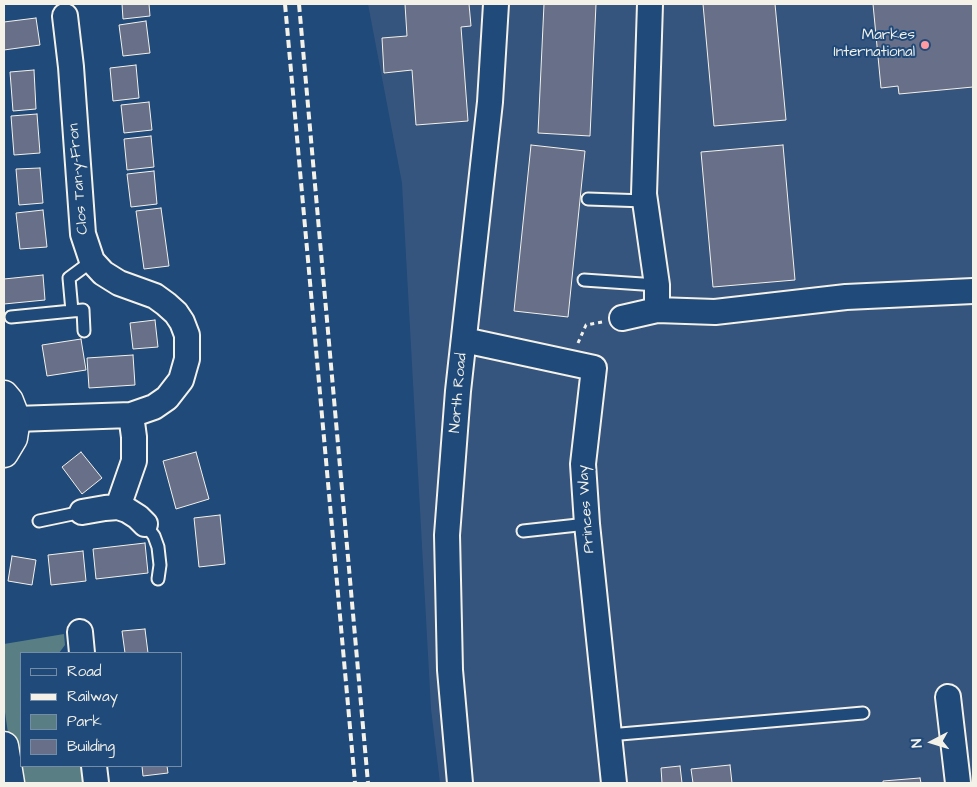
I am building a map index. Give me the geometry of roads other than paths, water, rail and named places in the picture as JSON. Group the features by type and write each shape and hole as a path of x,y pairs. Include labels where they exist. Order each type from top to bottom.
{"main road":[{"path":"4,395 16,419 13,438 4,453"},
{"path":"4,746 10,783"}],"street":[{"name":"North Road","path":"460,783 450,670 447,535 458,391 490,102 496,4"},
{"path":"650,4 645,201 657,285 657,310"},
{"name":"Clos Tan-y-Fron","path":"16,419 131,415 154,407 167,398 181,380 187,359 188,335 182,322 166,304 156,296 119,283 103,273 92,261 83,234 71,67 65,16"},
{"path":"622,318 657,310 715,312 846,297 973,291"},
{"name":"Princes Way","path":"464,340 594,368 583,464 587,524 614,783"},
{"path":"118,507 134,461 134,437 131,415"},
{"path":"82,512 118,507 138,517 144,524"},
{"path":"948,697 958,783"},
{"path":"94,767 96,783"}],"lane":[{"path":"588,199 645,201"},
{"path":"72,310 70,278 92,261"},
{"path":"584,280 657,285"},
{"path":"12,317 83,310 84,331"},
{"path":"39,520 82,512"},
{"path":"144,524 154,536 158,547 160,565 158,579"},
{"path":"522,531 587,524"},
{"path":"609,735 863,712"}],"railway":[{"path":"285,4 355,783"},
{"path":"299,4 368,783"}],"place":[{"name":"Markes International","path":"925,45"}]}
